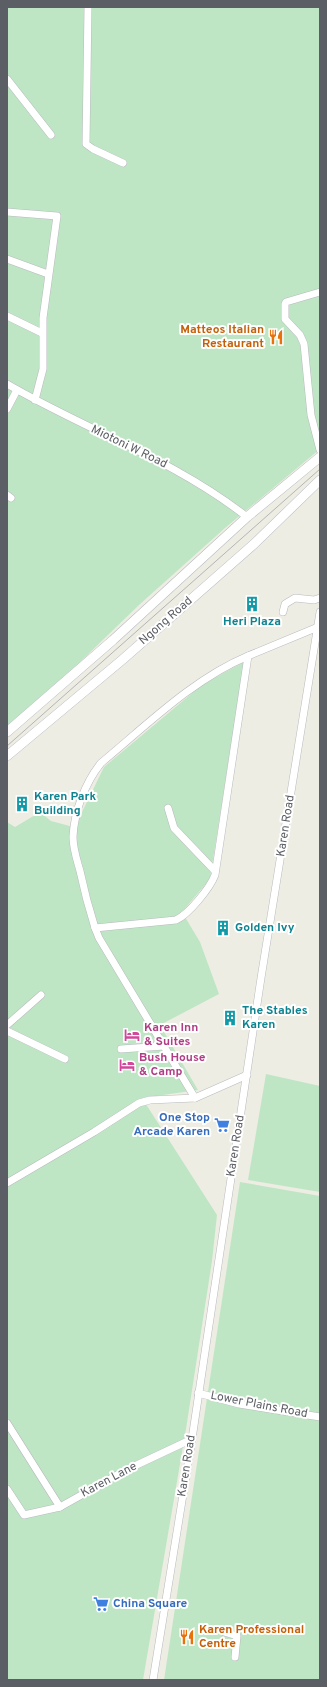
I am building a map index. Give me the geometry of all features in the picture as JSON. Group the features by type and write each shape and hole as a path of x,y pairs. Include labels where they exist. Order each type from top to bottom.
{"main road":[{"name":"Ngong Road","path":"7,732 113,640 247,517 320,457"},
{"name":"Ngong Road","path":"7,756 122,660 254,544 320,480"}],"street":[{"path":"88,7 86,144 93,149 123,163"},
{"path":"7,79 51,135"},
{"path":"7,212 57,216 48,274 42,333 44,356 43,369 35,400"},
{"path":"7,259 48,274"},
{"path":"320,292 286,302 284,313 287,322 302,338 311,415 320,450"},
{"path":"7,316 42,333"},
{"name":"Miotoni W Road","path":"7,384 35,400 163,464 227,501 247,517"},
{"path":"7,409 17,390"},
{"path":"283,612 285,604 299,597 314,600 320,598"},
{"name":"Karen Road","path":"153,1680 192,1439 247,1075 320,612"},
{"path":"195,1098 108,956 95,928 74,848 73,838 77,811 95,770 101,763 198,683 228,664 318,627"},
{"path":"95,928 165,922 180,918 186,914 212,881 215,871 248,656"},
{"path":"168,808 174,828 215,871"},
{"path":"7,1025 41,994"},
{"path":"7,1031 65,1059"},
{"path":"121,1049 164,1046"},
{"path":"7,1183 94,1132 139,1103 150,1100 195,1098 247,1075"},
{"name":"Lower Plains Road","path":"198,1393 239,1404 320,1417"},
{"path":"7,1423 60,1507"},
{"name":"Karen Lane","path":"7,1489 24,1515 60,1507 126,1470 192,1439"},
{"path":"224,1632 238,1636 235,1657"}],"green space":[{"path":"7,7 320,7 320,449 225,528 139,605 79,663 7,726"},
{"path":"244,662 210,879 182,912 200,942 219,994 160,1025 198,1090 142,1098 217,1215 212,1261 186,1429 143,1680 7,1680 7,822 15,827 40,812 51,821 70,826 82,812 104,767 203,684"},
{"path":"266,1074 320,1086 320,1192 248,1180"},
{"path":"240,1182 320,1196 320,1680 164,1680"}],"tram line":[{"path":"7,746 320,469"}],"place":[{"name":"Matteos Italian Restaurant","path":"276,337"},
{"name":"Heri Plaza","path":"252,604"},
{"name":"Karen Park Building","path":"22,804"},
{"name":"Golden Ivy","path":"223,928"},
{"name":"The Stables Karen","path":"230,1018"},
{"name":"Karen Inn & Suites","path":"132,1035"},
{"name":"Bush House & Camp","path":"127,1065"},
{"name":"One Stop Arcade Karen","path":"222,1125"},
{"name":"China Square","path":"101,1604"},
{"name":"Karen Professional Centre","path":"187,1637"}]}
